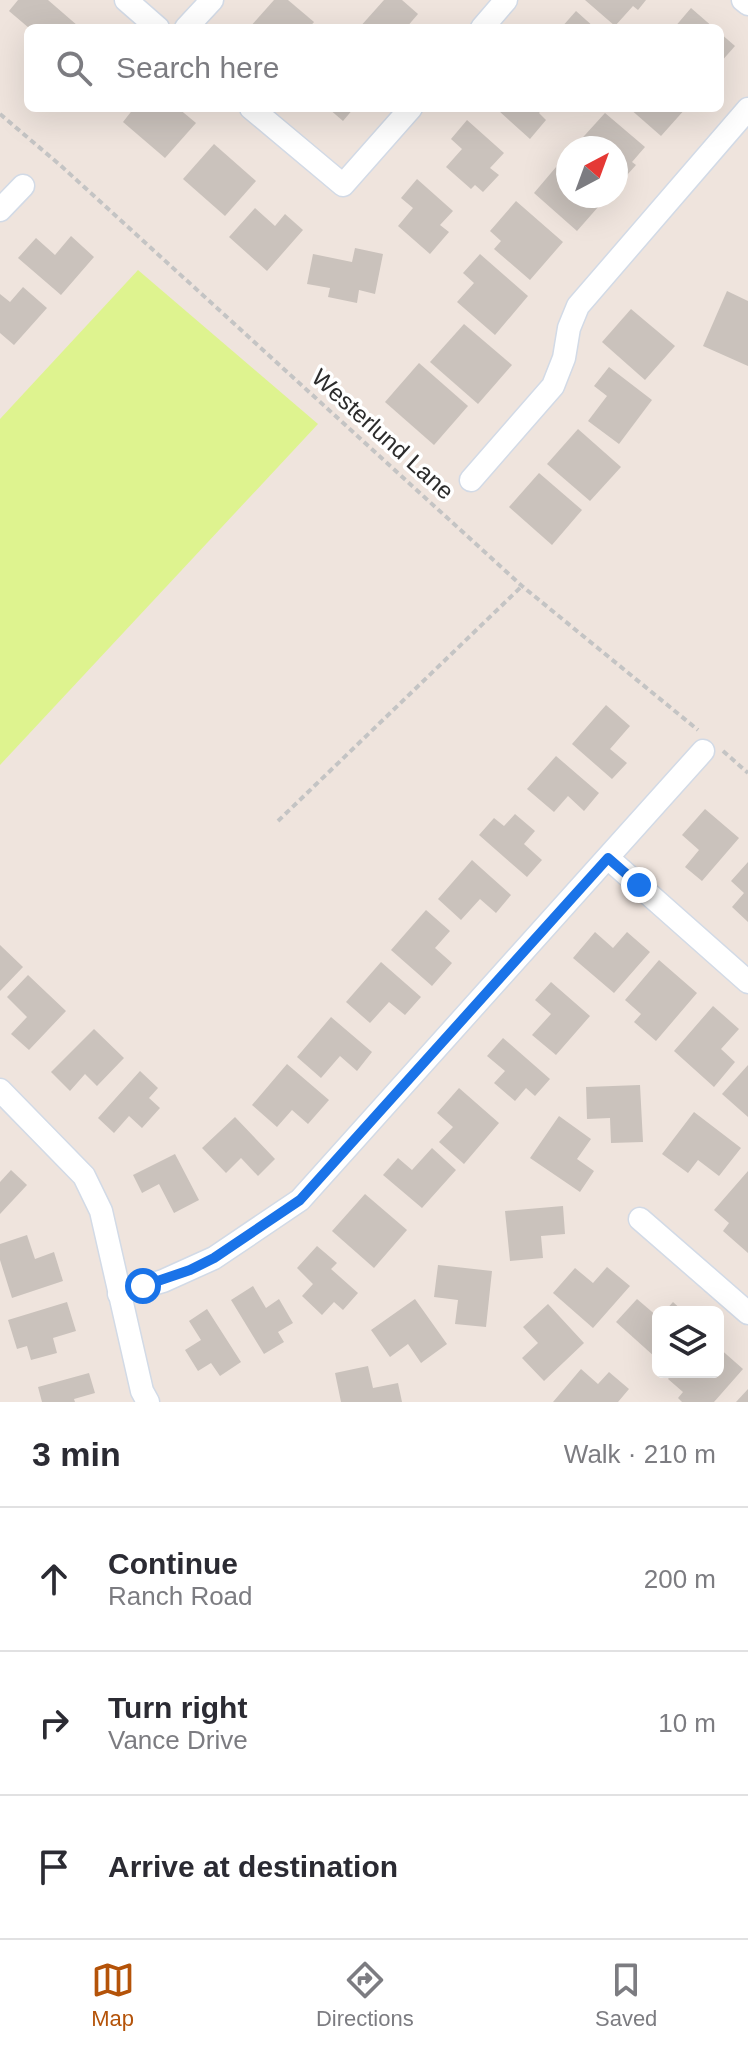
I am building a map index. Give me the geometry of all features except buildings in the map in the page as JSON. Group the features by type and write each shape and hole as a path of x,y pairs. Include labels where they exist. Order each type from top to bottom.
{"street":[{"path":"126,0 153,24"},
{"path":"190,24 212,0"},
{"path":"485,24 506,0"},
{"path":"743,0 748,4"},
{"path":"471,480 553,386 578,306 748,109"},
{"path":"256,112 343,185 407,112"},
{"path":"0,210 23,186"},
{"path":"119,1294 163,1281 214,1258 300,1200 608,858 707,743"},
{"path":"608,858 748,982"},
{"path":"0,1090 84,1176 101,1211 142,1391 148,1402"},
{"path":"640,1219 748,1313"}],"path":[{"name":"Westerlund Lane","path":"0,114 60,165 522,586 707,743 748,773"},
{"path":"278,821 522,586"}],"green space":[{"path":"138,270 318,424 0,765 0,419"}],"route":[{"path":"143,1286 163,1281 214,1258 300,1200 608,858 639,885"}]}
